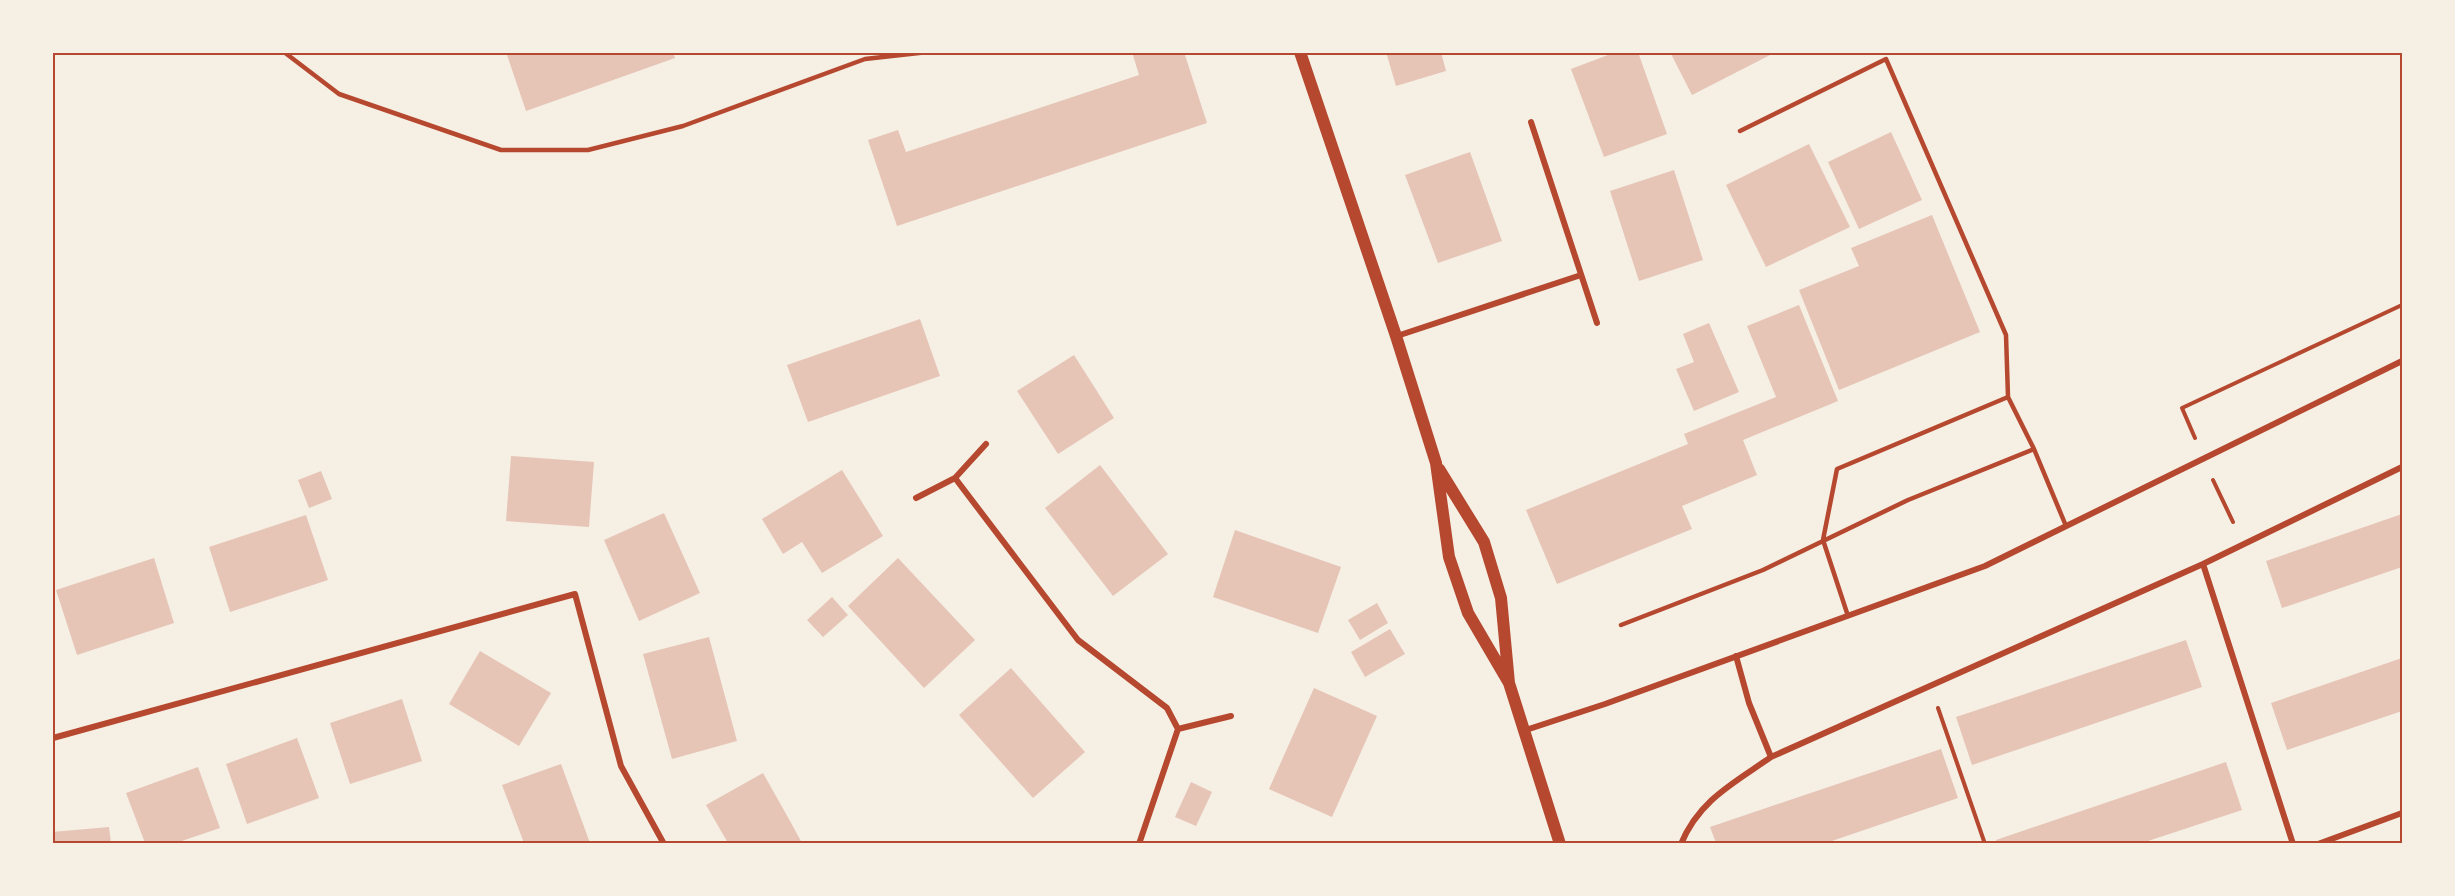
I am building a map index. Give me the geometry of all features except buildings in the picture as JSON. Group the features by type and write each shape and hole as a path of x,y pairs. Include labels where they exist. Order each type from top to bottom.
{"main road":[{"path":"1300,52 1396,336 1436,463 1449,557 1468,613 1509,683"},
{"path":"1436,463 1484,542 1502,598 1509,683 1560,843"}],"street":[{"path":"1531,122 1597,323"},
{"path":"1396,336 1581,275"},
{"path":"1523,731 1985,566 2403,361"},
{"path":"916,498 955,478 986,444"},
{"path":"1681,843 1689,823 1710,800 1771,757 2203,564 2403,467"},
{"path":"955,478 1078,640 1167,708 1178,729 1139,843"},
{"path":"2203,564 2293,843"},
{"path":"53,738 576,594 621,766 664,843"},
{"path":"1736,656 1749,703 1771,757"},
{"path":"1178,729 1231,716"},
{"path":"2318,843 2403,813"}],"lane":[{"path":"284,52 339,94 501,150 588,150 683,126 865,59 928,52"},
{"path":"1740,131 1886,59 2006,335 2008,397 2034,449 2066,526"},
{"path":"1848,616 1823,540 1838,469 2008,397"},
{"path":"1621,625 1763,570 1908,500 2034,449"}],"path":[{"path":"1931,686 1985,843"}]}
